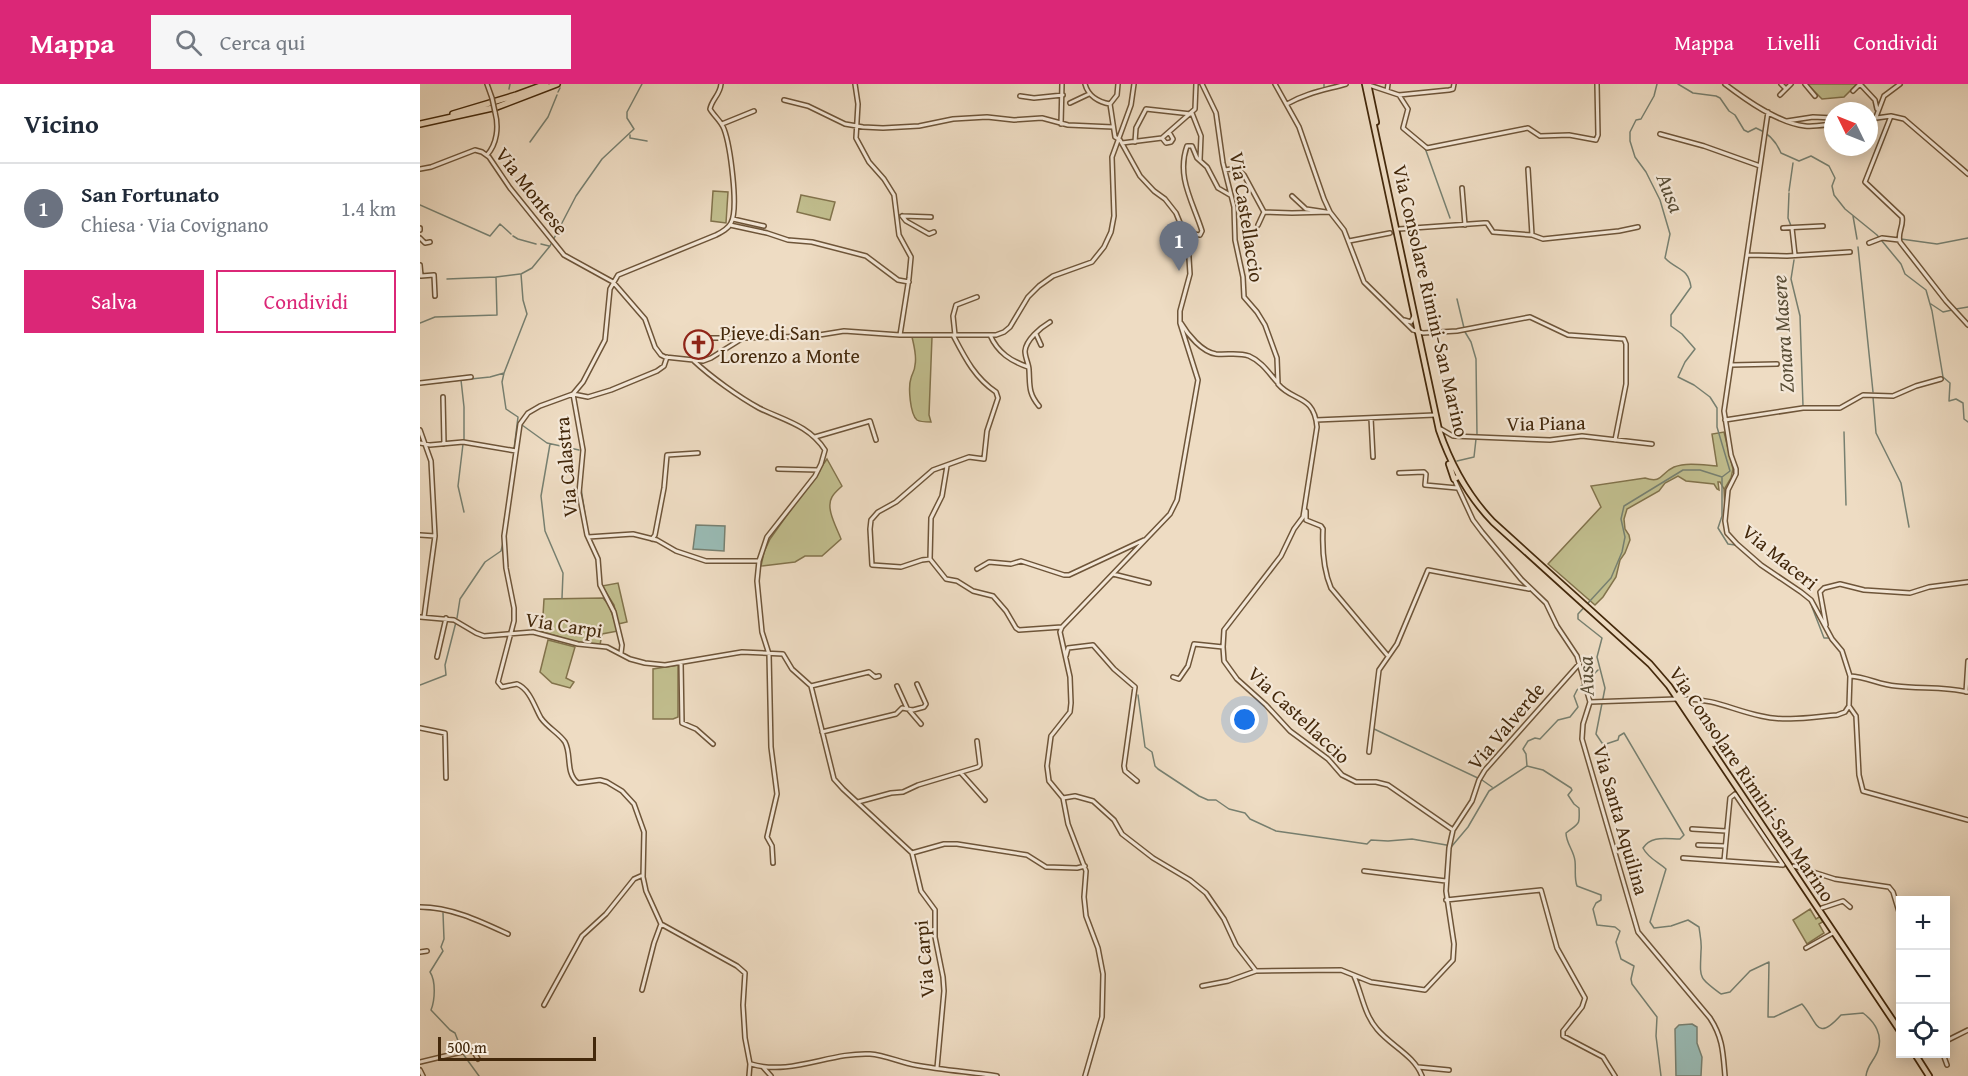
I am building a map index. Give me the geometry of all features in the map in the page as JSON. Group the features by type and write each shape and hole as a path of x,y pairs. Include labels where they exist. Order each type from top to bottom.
{"highway":[{"path":"420,123 482,106 546,84"},
{"path":"420,123 497,107 557,84"}],"main road":[{"name":"Via Consolare Rimini-San Marino","path":"1367,84 1399,229 1435,415 1456,478 1490,519 1652,662 1681,699 1896,1025"},
{"name":"Via Consolare Rimini-San Marino","path":"1367,84 1414,315 1441,429 1459,474 1481,506 1583,602"},
{"name":"Via Consolare Rimini-San Marino","path":"1791,865 1896,1020"},
{"path":"1920,1058 1931,1076"}],"street":[{"path":"487,84 498,120 492,149 487,155"},
{"path":"573,394 588,374 605,340 609,294 613,282 624,271 716,235 730,225 733,219 733,179 726,135 722,124 710,109 720,91 721,84"},
{"path":"855,84 858,104 856,138 894,195 900,216 899,235 910,256 909,282 900,335"},
{"path":"1061,124 1062,84"},
{"path":"1085,84 1089,94 1110,104"},
{"path":"1085,1076 1104,1004 1103,974 1098,948 1086,916 1085,866 1068,824 1063,798 1049,781 1047,766 1051,736 1070,712 1071,704 1070,678 1060,632 1062,627 1170,514 1177,500 1198,380 1180,320 1191,266 1188,242 1184,229 1171,206 1140,176 1121,141 1115,137 1110,104 1117,95 1118,84"},
{"path":"705,338 813,336 844,331 900,335 990,335 1000,334 1007,330 1028,297 1039,286 1057,274 1089,263 1100,253 1112,226 1115,201 1112,157 1121,141 1134,84"},
{"path":"1121,141 1134,142 1162,138 1192,114 1196,105 1196,84"},
{"name":"Via Castellaccio","path":"1202,84 1216,113 1231,195 1244,297 1265,325 1277,358 1278,384"},
{"path":"1275,84 1299,127 1329,213 1344,230 1364,282 1413,330 1419,332 1460,330 1530,317 1568,335 1624,339 1626,384 1615,440"},
{"path":"1314,84 1316,91"},
{"path":"1287,104 1316,91 1346,84"},
{"path":"1367,84 1399,95 1449,90 1453,89 1454,84"},
{"path":"1387,91 1388,84"},
{"path":"1399,95 1408,109 1403,128 1427,148 1528,128 1540,136 1569,135 1596,140 1598,135 1597,84"},
{"path":"1725,84 1768,112 1787,121 1808,126 1824,125"},
{"path":"1781,84 1786,89"},
{"path":"1780,95 1791,84"},
{"path":"1805,84 1815,96"},
{"path":"1853,91 1860,84 1876,102"},
{"path":"1878,111 1884,96 1900,84"},
{"path":"1070,103 1089,94"},
{"path":"1020,96 1034,98 1063,95"},
{"path":"784,100 801,103 838,122 856,126 883,128 919,126 971,117 1014,120 1042,118 1061,124 1113,127"},
{"path":"1134,142 1136,128 1146,109 1192,114"},
{"path":"722,124 754,111"},
{"name":"Via Maceri","path":"1768,112 1725,420 1736,469 1728,490 1725,521 1727,533 1737,544 1761,565 1806,595 1821,621 1826,625 1832,639 1842,651 1850,676"},
{"path":"1192,114 1202,136 1200,161"},
{"path":"1878,118 1892,116 1909,122 1968,174"},
{"path":"1892,116 1865,182 1902,217 1899,240 1946,301 1968,325"},
{"path":"1787,121 1824,118"},
{"path":"1162,138 1166,143 1171,142 1173,137 1169,132"},
{"path":"1660,134 1760,166"},
{"path":"1184,229 1196,235 1201,233 1183,171 1187,146 1192,147 1218,188 1231,195"},
{"name":"Via Montese","path":"420,174 421,168 469,152 479,151 487,155 510,188 568,259 613,282"},
{"path":"1225,170 1235,168 1239,170 1264,212"},
{"path":"1528,169 1532,235"},
{"path":"1462,188 1465,225"},
{"path":"1292,196 1306,209 1329,213"},
{"path":"1264,212 1329,213"},
{"path":"1258,225 1264,212"},
{"path":"900,216 931,217"},
{"path":"900,216 929,234 934,232"},
{"path":"733,219 764,226"},
{"path":"1399,229 1487,223 1493,232 1532,235 1543,239 1638,227"},
{"path":"730,225 866,256 898,280 909,282"},
{"path":"1783,228 1823,226"},
{"path":"1792,228 1795,255"},
{"name":"Via Consolare Rimini-San Marino","path":"1349,241 1390,233"},
{"path":"420,238 425,243 430,242"},
{"path":"1869,243 1880,239 1899,240"},
{"path":"1748,255 1850,252"},
{"path":"420,265 422,275 434,275 435,296"},
{"path":"613,282 645,319 657,352 668,357 706,360 743,339"},
{"path":"930,559 901,567 872,565 871,520 933,470 969,457 984,459 987,431 998,398 996,392 974,373 954,335 953,316 956,304 977,297"},
{"path":"1407,322 1413,320 1414,315"},
{"path":"1180,320 1202,348 1216,354 1234,353 1251,357 1267,370 1284,390 1306,402 1317,420 1317,437 1312,452 1305,510 1306,520 1323,529 1322,555 1331,588 1388,656"},
{"path":"1402,320 1415,326 1419,332"},
{"path":"1039,406 1031,394 1028,381 1026,348 1036,334 1050,322"},
{"path":"1036,334 1041,345"},
{"path":"990,335 1003,354 1012,361 1028,367"},
{"path":"668,357 664,366 657,371 596,396 573,394 540,406 528,413 519,424 504,536 506,568 514,608 512,632 499,678 499,686 517,684 526,690 544,722 565,743 574,780 578,783 600,780 607,782 629,797 644,831 643,876 646,891 661,924 737,966 745,974 743,1005 745,1038 750,1064 749,1076"},
{"path":"693,360 757,407 794,423 814,438 825,450 818,470 798,500 767,537 759,561 758,599 762,632 769,654 771,747 777,794 767,837 772,844 772,863"},
{"path":"1731,365 1777,364"},
{"path":"420,383 471,377"},
{"path":"1725,420 1803,408 1840,408 1863,395 1893,396 1916,386 1941,380"},
{"name":"Via Calastra","path":"573,394 583,450 579,493 588,537 598,559 600,585 614,612 622,645 621,653"},
{"path":"443,397 444,444"},
{"name":"Via Consolare Rimini-San Marino","path":"1317,420 1435,415"},
{"path":"1371,418 1372,457"},
{"path":"814,438 870,421 876,440"},
{"name":"Via Piana","path":"1441,429 1453,436 1481,438 1550,440 1582,436 1652,444"},
{"path":"420,430 427,444 431,461 435,536 422,617 446,618 437,657"},
{"path":"420,443 464,442 516,451"},
{"path":"652,539 655,535 664,488 667,455 698,453"},
{"path":"947,465 942,496 931,518 930,559 946,579 957,581 973,591 993,596 1019,630 1062,627"},
{"path":"778,469 818,470"},
{"path":"1399,473 1426,472 1425,485 1457,488"},
{"name":"Via Santa Aquilina","path":"1456,478 1457,488 1482,532 1549,608 1580,663 1590,702 1583,724 1582,739 1638,932 1718,1030 1722,1041 1725,1076"},
{"path":"1173,677 1179,679 1188,666 1194,644 1223,647 1224,630 1285,550 1305,510"},
{"name":"Via Calastra","path":"588,537 633,534 652,539 676,551 706,561 759,561"},
{"path":"420,535 435,536"},
{"path":"977,569 989,562 1011,564 1021,561 1069,575 1146,540"},
{"path":"1369,752 1379,670 1397,644 1428,570 1530,589"},
{"path":"1113,574 1149,583"},
{"path":"1826,625 1820,592 1833,585 1872,591 1910,593 1929,587 1968,582"},
{"name":"Via Carpi","path":"446,618 484,636 533,632 578,644 607,647 630,659 645,663 665,665 736,653 783,654 792,669 811,686"},
{"path":"1065,657 1068,648 1093,645 1114,669 1135,687 1124,766 1125,771 1137,781"},
{"name":"Via Castellaccio","path":"1223,647 1224,661 1237,679 1290,731 1328,759 1342,775 1356,782 1388,784 1453,830"},
{"path":"1590,702 1708,700 1763,717 1837,715 1845,712 1849,706 1850,676 1864,676 1885,685 1897,687 1935,687 1967,692 1968,661"},
{"path":"681,663 682,723 696,729 713,744"},
{"name":"Via Valverde","path":"1354,976 1371,982 1425,990 1453,960 1454,944 1446,900 1446,881 1453,830 1472,801 1480,778 1580,663"},
{"path":"879,676 875,677 869,672 811,686 834,779 912,853 944,844 957,844 1025,855 1046,867 1085,866"},
{"path":"822,732 896,714 902,708 924,707 926,704 916,684"},
{"path":"897,686 908,709 921,724"},
{"path":"1849,706 1856,716 1859,775 1863,791 1968,820"},
{"path":"420,728 446,733 446,778"},
{"path":"858,802 891,793 896,794 980,765 977,741"},
{"path":"961,773 985,800"},
{"path":"1724,861 1730,798 1735,794 1783,865"},
{"path":"1063,798 1075,796 1093,801 1114,820 1122,834 1153,858 1190,880 1206,893 1224,919 1236,945 1256,971"},
{"path":"1692,829 1726,831"},
{"path":"1698,845 1725,846"},
{"name":"Via Carpi","path":"912,853 921,891 935,910 934,937 943,977 944,1004 938,1068"},
{"path":"1683,858 1791,865"},
{"name":"Via Consolare Rimini-San Marino","path":"1791,865 1840,880 1889,888 1896,902"},
{"path":"1364,871 1446,881"},
{"path":"544,1005 582,936 606,914 634,879 643,876"},
{"path":"1446,900 1540,890 1557,948 1585,998 1582,1007 1567,1025 1563,1036 1603,1058 1615,1076"},
{"name":"Via Consolare Rimini-San Marino","path":"1822,908 1843,901 1850,907"},
{"path":"420,907 442,908 483,922 508,934"},
{"path":"642,990 661,924"},
{"path":"1806,948 1834,932"},
{"path":"420,952 427,951"},
{"path":"1202,986 1228,981 1256,971 1341,970 1354,976 1369,1017 1376,1028 1418,1067 1422,1076"},
{"path":"1950,1039 1968,1030"},
{"path":"420,1062 470,1050 478,1059"},
{"path":"750,1064 763,1067 802,1065 873,1054 897,1061 997,1076"},
{"path":"1945,1058 1947,1065"},
{"path":"763,1067 771,1076"},
{"path":"1418,1067 1449,1070"},
{"path":"420,1070 423,1076"}],"shaded area":[{"path":"1807,84 1857,84 1844,97 1822,99"},
{"path":"713,191 728,192 726,223 711,221"},
{"path":"801,195 835,202 830,220 797,212"},
{"path":"912,337 932,337 929,415 931,422 917,420 911,406 910,382 916,358"},
{"path":"1724,432 1733,469 1725,488 1725,512 1724,489 1720,482 1718,482 1719,490 1714,484 1686,481 1678,476 1665,483 1659,491 1627,509 1624,519 1630,540 1620,560 1616,577 1595,605 1548,564 1601,507 1591,486 1645,478 1655,480 1669,469 1684,465 1717,466 1712,434"},
{"path":"827,459 842,486 830,502 832,518 841,539 822,556 805,556 795,562 761,566 770,539"},
{"path":"618,583 627,622 618,624 614,605 602,586"},
{"path":"603,598 609,605 618,631 602,634 600,645 577,642 542,632 544,599"},
{"path":"548,640 575,647 566,678 574,682 570,688 552,683 540,672"},
{"path":"678,665 678,717 653,719 653,669"},
{"path":"1810,909 1816,919 1821,916 1824,921 1819,924 1824,933 1807,944 1793,920"}],"water":[{"path":"696,525 725,526 724,551 693,549"},
{"path":"1692,1024 1697,1027 1697,1043 1702,1057 1701,1076 1676,1076 1675,1029 1679,1025"}],"waterway":[{"path":"509,89 510,84"},
{"path":"514,449 518,417 506,409 502,382 527,314 523,300 521,274 532,268 550,246 576,196 602,159 634,129 627,118 627,112 642,84"},
{"name":"Ausa","path":"1657,84 1654,96 1641,119 1636,120 1630,132 1630,141 1635,157 1646,172 1660,200 1670,234 1665,258 1684,272 1691,287 1671,315 1671,326 1682,334 1695,349 1685,362 1678,377 1710,397 1717,408 1717,427 1730,471 1722,477 1700,470 1683,470 1624,506 1621,519 1625,537 1622,552 1611,578 1578,614 1578,619 1602,638 1597,657 1605,688 1596,734 1602,743 1606,744 1618,740 1619,736 1624,733 1684,835 1680,839 1655,839 1643,848 1650,857 1666,869 1650,922 1654,928 1671,926 1688,920 1699,927 1702,977 1721,994 1730,992 1750,971 1769,962 1768,1017 1774,1017 1802,1004 1818,1027 1822,1029 1827,1028 1841,1015 1863,1013 1871,1020 1879,1034 1878,1050 1866,1076"},
{"name":"Zonara Masere","path":"1678,84 1693,93 1720,98 1744,130 1748,132 1756,128 1765,132 1781,153 1799,161 1811,156 1829,166 1835,178 1832,186 1834,195 1845,209 1877,235 1901,264 1905,274 1926,290 1932,311 1943,377 1950,383 1949,401 1956,399 1963,403 1964,419 1968,422"},
{"path":"558,92 560,88"},
{"path":"530,142 548,117 557,95"},
{"path":"630,135 630,138 647,141"},
{"path":"1425,148 1450,218"},
{"name":"Zonara Masere","path":"1789,191 1793,163"},
{"name":"Zonara Masere","path":"1789,193 1788,218 1791,226"},
{"path":"420,205 490,236 500,224 511,234"},
{"name":"Zonara Masere","path":"1853,216 1857,239"},
{"path":"513,236 536,244"},
{"name":"Zonara Masere","path":"1901,239 1937,244 1968,238"},
{"path":"541,244 549,246"},
{"name":"Zonara Masere","path":"1858,247 1873,392"},
{"name":"Zonara Masere","path":"1794,260 1791,279 1800,316 1803,406"},
{"path":"420,323 435,317 497,315 496,277 520,274"},
{"path":"447,279 496,277"},
{"path":"1457,299 1464,328"},
{"name":"Zonara Masere","path":"1931,304 1943,312 1952,310"},
{"name":"Zonara Masere","path":"1956,309 1968,307"},
{"path":"1465,332 1476,359 1477,435"},
{"path":"464,441 461,380 504,373"},
{"path":"436,383 461,380"},
{"name":"Zonara Masere","path":"1873,397 1876,433 1901,483 1909,527"},
{"path":"522,425 547,443 579,450"},
{"name":"Zonara Masere","path":"1844,432 1846,505"},
{"path":"1457,461 1474,457 1476,439"},
{"path":"463,444 458,486 464,512"},
{"path":"550,444 541,496 545,531 563,573 562,598"},
{"path":"513,463 514,453"},
{"path":"1722,478 1722,516 1718,528 1728,544 1735,545"},
{"path":"581,488 588,534"},
{"path":"504,522 507,506"},
{"path":"457,618 460,599 485,562 501,551 503,543"},
{"path":"594,547 598,557"},
{"path":"1812,607 1824,638 1829,638 1833,643"},
{"path":"420,685 446,675 445,665 456,622"},
{"path":"1598,670 1577,690 1574,696 1578,707 1570,717 1558,720 1540,739 1535,738 1528,741 1523,749 1527,766 1543,770 1572,790 1568,795 1579,808 1579,821 1566,833 1574,857 1577,886 1601,895 1601,900 1593,909 1597,925 1615,927 1620,931 1616,942 1621,959 1634,966 1632,984 1657,1017 1656,1036 1661,1076"},
{"path":"1138,695 1145,747 1152,752 1155,766 1158,769 1199,796 1208,800 1216,800 1229,809 1245,813 1250,819 1276,831 1367,844 1371,840 1412,839 1452,846 1468,827 1489,791 1527,766"},
{"path":"1372,728 1482,780 1492,787"},
{"path":"420,909 434,910"},
{"path":"443,913 444,939 441,947 443,951 430,972 434,991 431,1010 455,1033 462,1051"},
{"path":"463,1054 479,1076"}],"place":[{"name":"San Fortunato","path":"1179,271"},
{"name":"Pieve di San Lorenzo a Monte","path":"699,344"}]}
